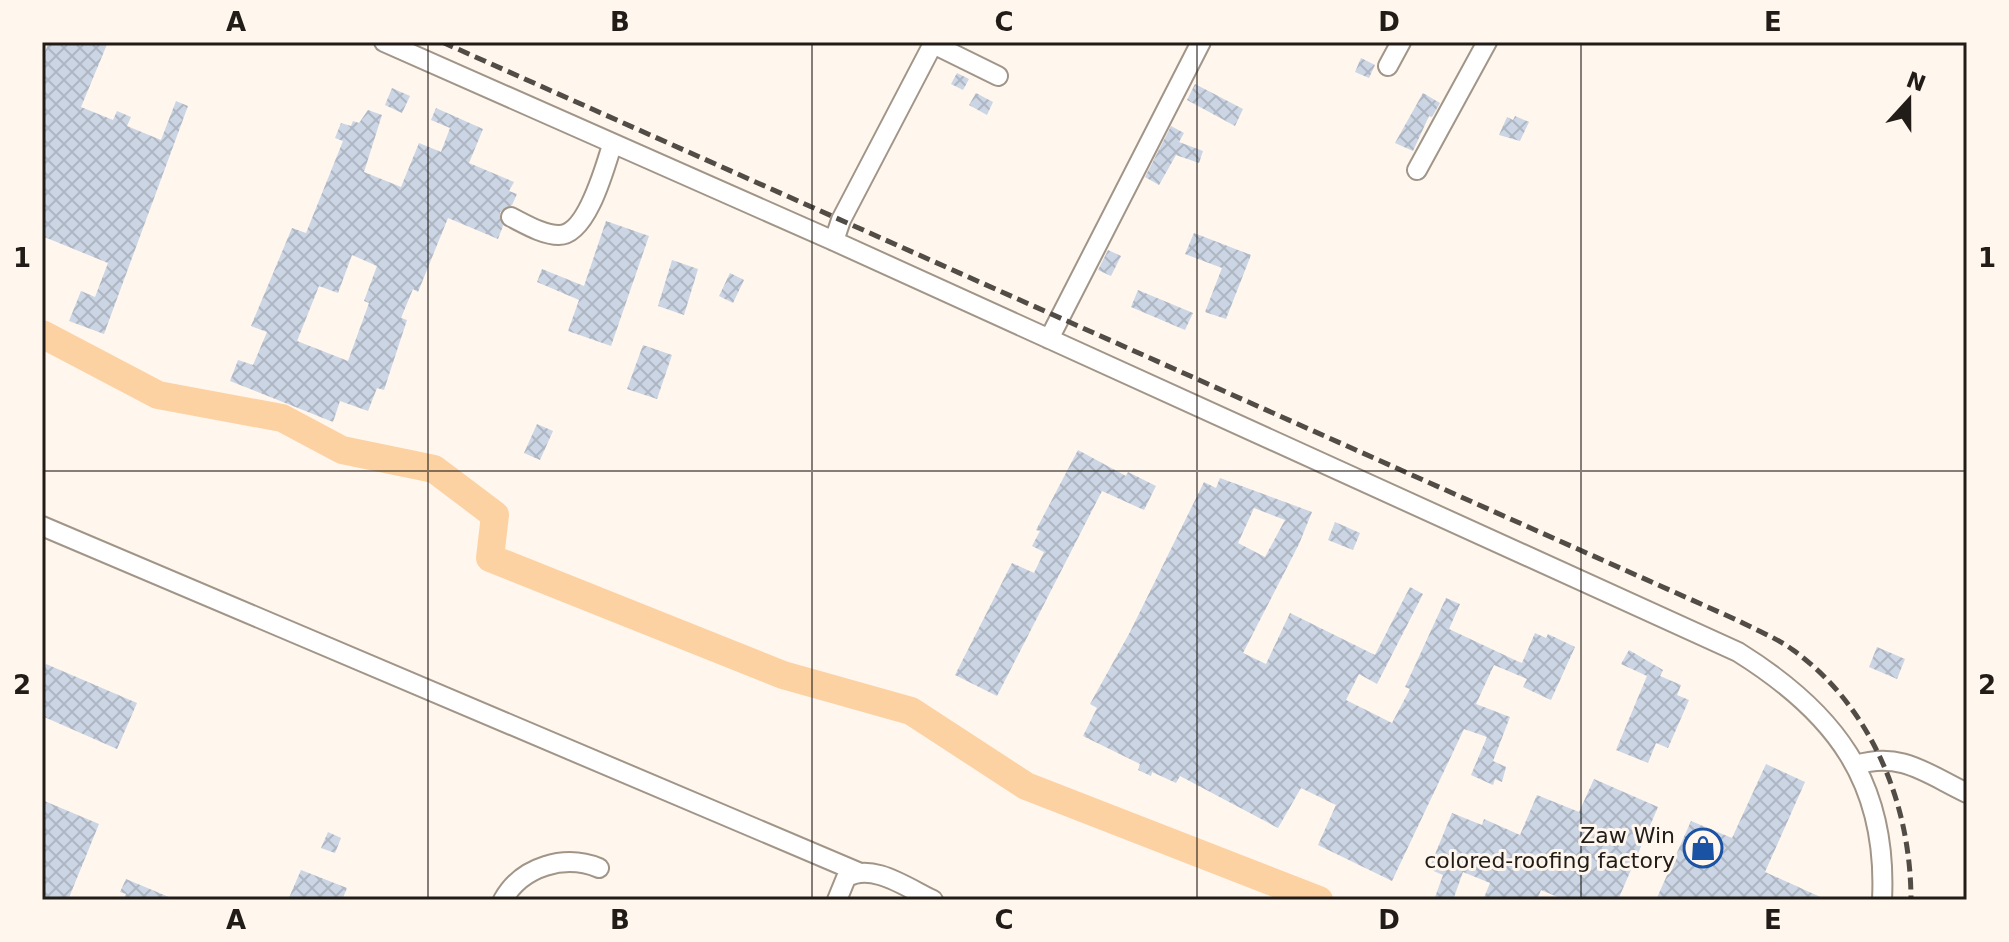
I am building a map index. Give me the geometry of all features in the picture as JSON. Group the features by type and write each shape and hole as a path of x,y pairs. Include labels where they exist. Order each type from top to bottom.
{"street":[{"path":"384,42 834,241 1738,652 1801,695 1826,720 1856,765 1871,805 1879,850 1882,900"},
{"path":"1049,339 1201,42"},
{"path":"1388,66 1401,42"},
{"path":"1417,170 1487,42"},
{"path":"834,241 841,220 934,43 998,76"},
{"path":"511,217 560,235 574,229 600,182 612,145"},
{"path":"42,526 858,872 881,876 933,900"},
{"path":"1856,765 1882,758 1903,763 1967,793"},
{"path":"503,900 519,881 552,864 571,860 599,868"},
{"path":"837,900 846,878 858,872"}],"building":[{"path":"49,42 108,42 81,107 113,120 117,111 131,117 127,126 161,140 176,101 188,106 104,334 69,321 81,291 95,297 108,263 42,236 42,59"},
{"path":"1361,58 1375,65 1369,78 1355,72"},
{"path":"957,73 969,79 963,90 951,84"},
{"path":"1195,84 1243,109 1235,126 1187,100"},
{"path":"392,88 410,96 402,113 385,105"},
{"path":"976,93 993,102 987,115 969,105"},
{"path":"1423,93 1440,103 1432,117 1429,116 1413,151 1395,143"},
{"path":"436,108 483,129 469,163 514,182 509,191 517,194 512,205 500,212 503,226 498,239 448,218 418,292 413,289 401,318 407,320 384,390 377,388 368,411 340,401 333,422 230,381 238,360 253,365 267,332 251,326 292,228 306,233 343,141 335,138 341,123 351,126 353,121 359,123 368,110 382,115 364,172 401,187 419,143 441,152 450,128 431,120","holes":["352,255 377,266 364,301 369,303 348,361 297,341 319,286 338,293"]},
{"path":"1515,116 1529,122 1520,141 1499,135 1507,117 1513,120"},
{"path":"1171,126 1184,133 1179,142 1203,151 1199,163 1176,155 1159,185 1145,177"},
{"path":"606,221 649,236 611,346 568,331 579,300 537,282 542,269 584,286"},
{"path":"1194,233 1251,255 1226,319 1205,312 1222,268 1185,254"},
{"path":"1108,250 1121,256 1111,276 1098,270"},
{"path":"672,260 698,269 684,315 658,306"},
{"path":"730,273 744,280 733,303 719,296"},
{"path":"1138,290 1193,313 1185,330 1131,307"},
{"path":"643,345 672,355 657,399 627,389"},
{"path":"537,424 553,431 540,460 524,453"},
{"path":"1078,450 1126,476 1128,472 1156,486 1144,510 1102,491 997,696 955,675 1012,563 1034,573 1044,552 1032,546 1040,531 1036,530"},
{"path":"1220,478 1312,512 1243,653 1266,664 1290,613 1375,655 1410,587 1423,594 1377,684 1359,674 1346,700 1392,723 1410,689 1405,687 1446,598 1460,604 1449,629 1522,663 1535,633 1546,638 1548,634 1575,647 1551,700 1523,687 1527,679 1494,665 1476,704 1510,717 1493,761 1506,767 1502,782 1495,779 1493,785 1471,775 1487,737 1464,729 1392,881 1318,845 1336,805 1301,788 1278,828 1180,776 1176,783 1152,772 1151,776 1138,770 1140,764 1083,736 1097,708 1090,704 1130,632 1204,482 1216,488","holes":["1254,508 1285,520 1265,557 1238,543"]},
{"path":"1335,522 1360,533 1353,550 1328,540"},
{"path":"1877,647 1905,659 1897,679 1869,667"},
{"path":"1629,650 1663,670 1660,676 1681,685 1677,695 1689,700 1668,748 1656,743 1648,763 1616,750 1647,676 1621,664"},
{"path":"46,664 137,703 117,749 42,716 42,674"},
{"path":"1766,764 1805,782 1765,872 1827,900 1656,900 1691,821 1732,838"},
{"path":"1594,779 1658,807 1618,900 1565,900 1541,890 1537,900 1483,900 1490,883 1463,872 1453,900 1434,900 1443,875 1429,869 1452,813 1482,825 1484,819 1520,835 1537,795 1579,812"},
{"path":"42,800 99,824 68,900 42,900"},
{"path":"328,832 341,838 335,853 321,848"},
{"path":"301,870 347,888 342,900 288,900"},
{"path":"126,879 176,900 123,900 126,894 120,892"}],"waterway":[{"path":"42,334 158,395 282,418 342,450 434,469 495,515 490,558 783,675 911,711 1026,786 1319,900"}],"railway":[{"path":"442,42 1780,642 1821,673 1845,700 1882,761 1904,829 1911,900"}],"place":[{"name":"Zaw Win colored-roofing factory","path":"1703,848"}]}
